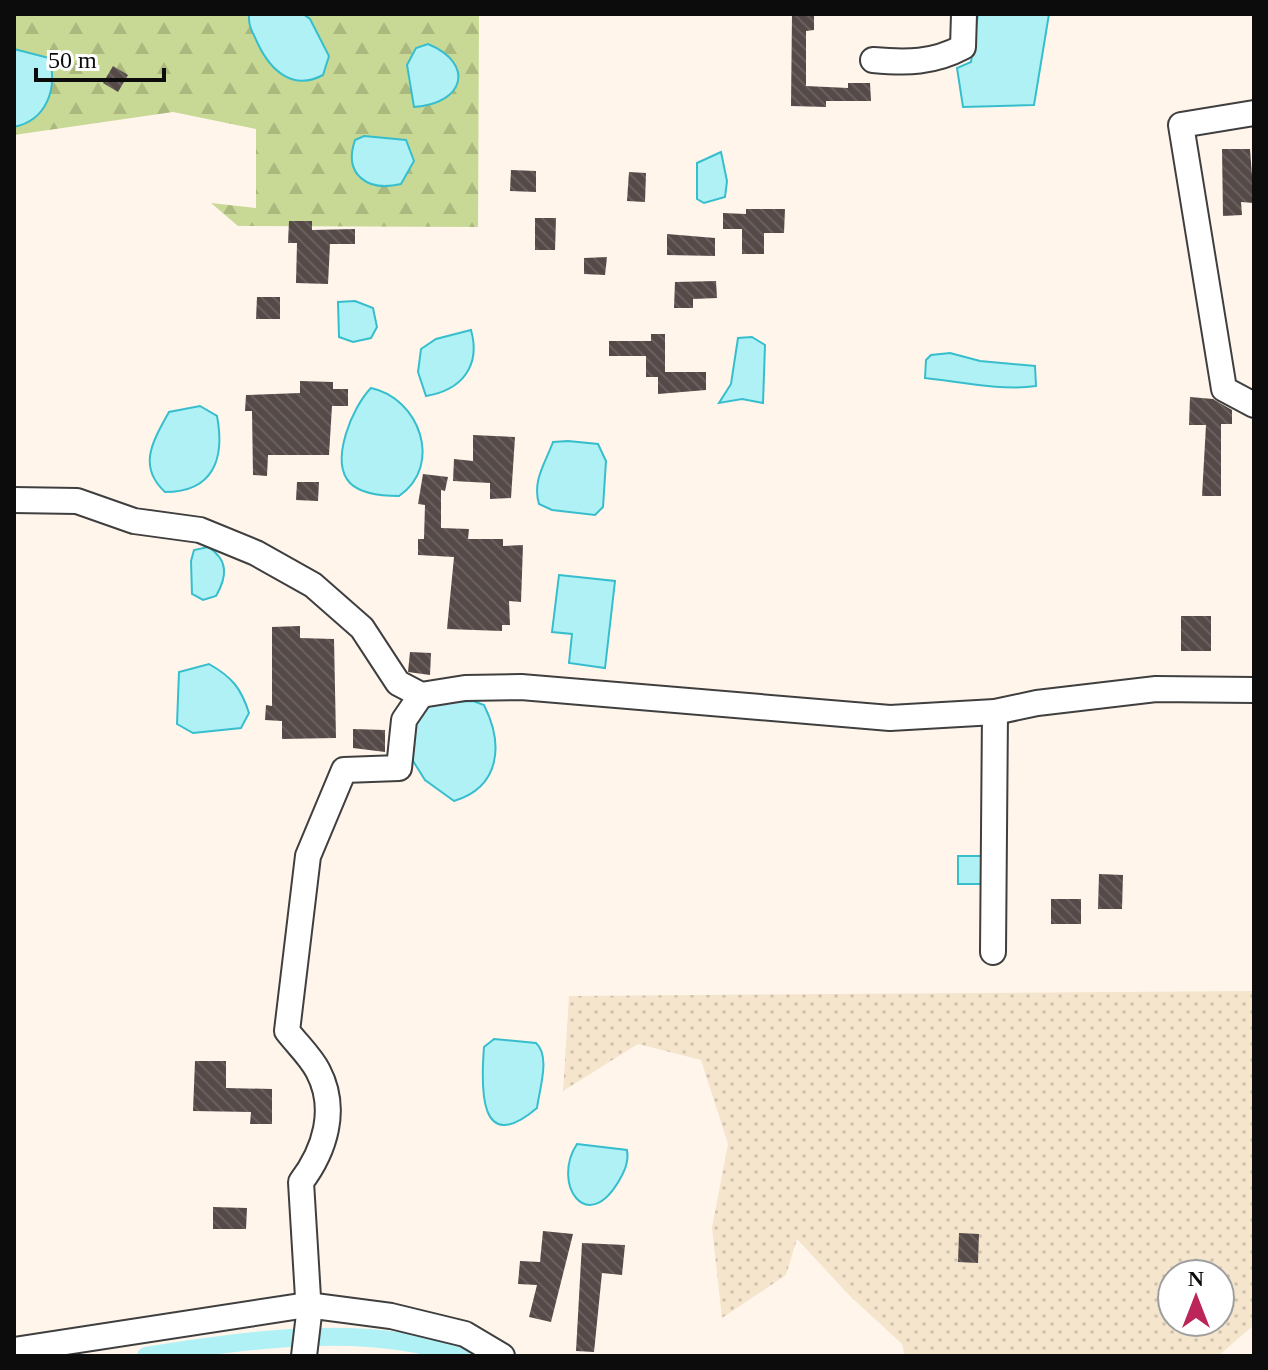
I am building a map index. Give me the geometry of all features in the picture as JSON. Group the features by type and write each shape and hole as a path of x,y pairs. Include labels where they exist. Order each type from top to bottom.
{"street":[{"path":"873,60 902,63 938,60 963,47 964,14"},
{"path":"1254,113 1181,125 1224,389 1254,405"},
{"path":"14,500 77,501 134,521 200,530 256,553 313,585 362,628 398,683 421,695 465,688 521,687 890,718 995,712 1037,703 1156,689 1254,690"},
{"path":"304,1356 308,1309 301,1182 318,1159 330,1111 318,1071 287,1031 308,856 344,770 399,768 404,720 421,695"},
{"path":"993,952 995,712"},
{"path":"14,1350 308,1309 391,1316 465,1334 502,1356"}],"shaded area":[{"path":"1254,991 1254,1325 1218,1356 905,1356 902,1344 850,1296 797,1239 786,1275 722,1318 712,1228 728,1144 701,1060 638,1044 563,1091 569,996"}],"green space":[{"path":"14,14 479,14 478,227 238,226 211,203 256,208 256,129 173,112 14,135"}],"water":[{"path":"249,14 303,14 310,19 329,56 323,75 302,81 284,76 276,70 258,44 250,26"},
{"path":"978,14 1049,14 1034,105 963,107 957,68 971,62"},
{"path":"428,44 453,62 458,72 458,82 444,99 414,107 407,65 416,48"},
{"path":"14,49 49,58 52,80 51,91 42,110 14,127"},
{"path":"364,136 406,140 414,161 401,184 378,185 361,178 352,163 352,152 355,140"},
{"path":"721,152 727,181 725,197 704,203 697,199 697,163"},
{"path":"355,301 373,308 377,327 371,338 353,342 339,337 338,302"},
{"path":"471,330 473,355 466,374 450,388 426,396 418,372 421,349 436,339"},
{"path":"752,337 765,345 763,403 742,399 719,403 731,384 738,338"},
{"path":"950,353 980,361 1035,366 1036,386 995,387 925,378 926,360 931,355"},
{"path":"371,388 388,394 402,405 413,418 420,434 423,451 420,467 413,483 399,496 361,490 350,483 344,473 342,461 346,434 357,407"},
{"path":"200,406 217,416 217,459 205,479 195,486 165,492 152,473 150,453 153,443 169,412"},
{"path":"553,442 598,444 606,461 603,507 595,515 552,510 539,504 538,480"},
{"path":"208,547 220,557 224,576 216,596 203,600 192,594 191,561 194,550"},
{"path":"559,575 615,581 605,668 569,663 572,634 552,632"},
{"path":"209,664 230,679 243,697 249,713 241,728 193,733 177,724 179,672"},
{"path":"473,701 484,705 490,720 494,735 494,763 481,786 454,801 425,780 408,753 420,703"},
{"path":"958,856 989,856 988,884 958,884"},
{"path":"494,1039 536,1043 543,1056 537,1108 518,1121 503,1125 494,1121 487,1111 484,1097 484,1047"},
{"path":"577,1144 627,1150 626,1165 620,1179 608,1196 596,1204 585,1204 576,1198 570,1188 570,1159"}],"building":[{"path":"792,14 814,14 814,30 806,31 806,86 848,88 848,83 870,83 871,101 826,101 826,107 791,106"},
{"path":"113,66 128,75 118,92 103,83"},
{"path":"1222,149 1250,149 1254,203 1241,202 1242,215 1223,216"},
{"path":"511,170 536,171 536,192 510,191"},
{"path":"629,172 646,173 645,202 627,201"},
{"path":"746,209 785,209 784,233 764,233 764,254 742,254 742,229 723,229 723,213 746,214"},
{"path":"535,218 556,218 555,250 535,250"},
{"path":"289,221 312,221 312,230 355,229 355,244 330,244 328,284 296,283 297,243 288,243"},
{"path":"667,234 715,238 715,256 667,255"},
{"path":"607,257 605,275 584,274 584,258"},
{"path":"716,281 717,298 693,299 693,308 674,308 675,282"},
{"path":"257,297 280,297 280,319 256,319"},
{"path":"651,334 665,334 665,372 706,372 706,390 658,394 658,377 646,377 646,356 609,356 609,341 651,341"},
{"path":"300,381 333,382 333,389 348,389 348,406 332,406 329,455 268,455 267,476 253,475 252,411 245,411 246,395 300,393"},
{"path":"1190,397 1213,399 1232,410 1232,424 1221,424 1221,496 1202,496 1206,425 1189,425"},
{"path":"473,435 515,437 511,498 490,499 490,483 453,481 454,459 473,461"},
{"path":"423,474 448,477 445,491 441,490 441,528 469,529 468,539 503,539 503,546 523,545 521,602 509,601 510,625 502,625 502,631 447,629 454,557 418,555 418,539 424,539 425,505 418,504"},
{"path":"297,482 319,482 318,501 296,500"},
{"path":"1181,616 1211,616 1211,651 1181,651"},
{"path":"300,626 300,638 334,639 336,738 282,739 282,721 265,720 266,705 272,706 272,627"},
{"path":"410,652 431,653 430,675 408,672"},
{"path":"353,729 385,730 385,752 353,748"},
{"path":"1099,874 1123,875 1122,909 1098,909"},
{"path":"1051,899 1081,899 1081,924 1051,924"},
{"path":"195,1061 226,1061 226,1088 272,1089 272,1124 250,1124 251,1112 193,1111"},
{"path":"213,1207 247,1208 246,1229 213,1229"},
{"path":"543,1231 573,1234 551,1322 529,1317 537,1285 518,1284 520,1261 540,1262"},
{"path":"959,1233 979,1234 978,1263 958,1262"},
{"path":"582,1243 625,1245 622,1275 602,1273 594,1352 576,1351"}],"waterway":[{"path":"146,1356 223,1344 305,1337 386,1339 461,1356"}]}
